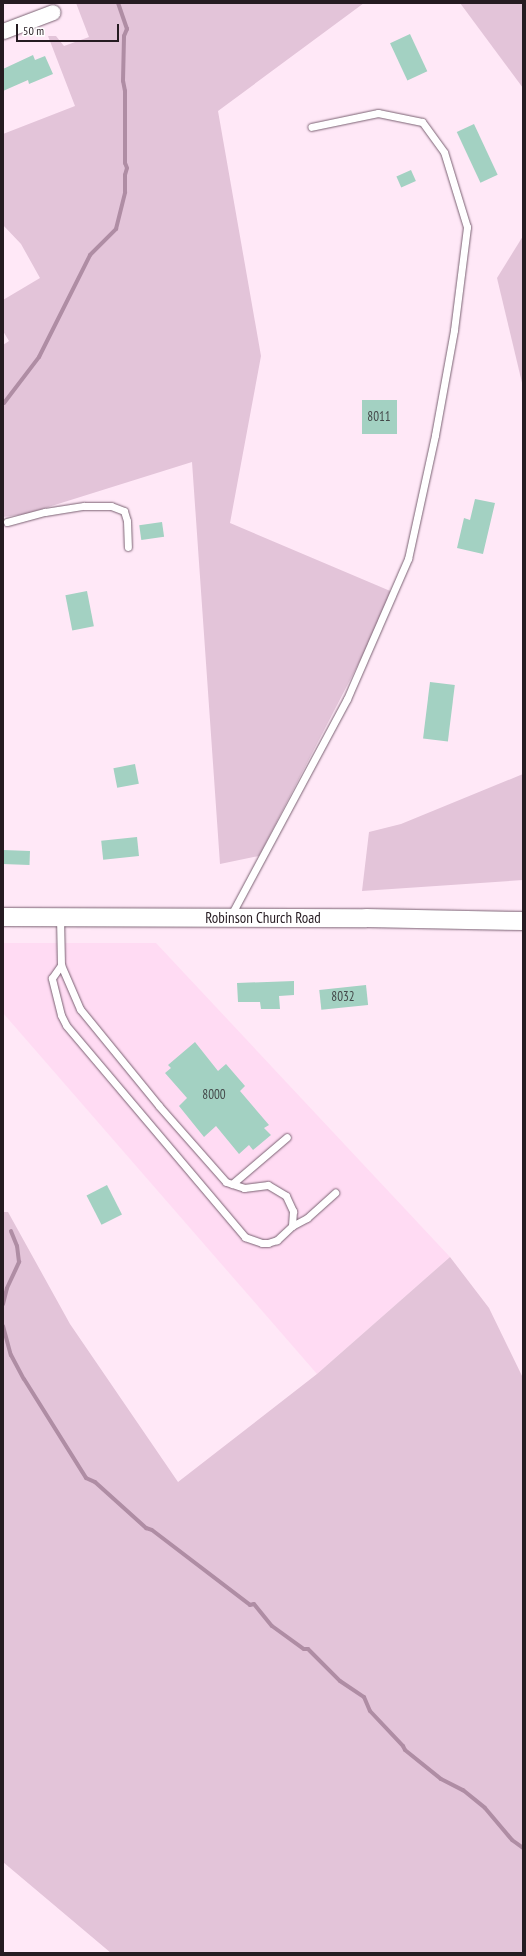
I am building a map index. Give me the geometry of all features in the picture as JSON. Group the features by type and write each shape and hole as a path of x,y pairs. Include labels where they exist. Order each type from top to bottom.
{"street":[{"path":"3,31 53,12"},
{"name":"Robinson Church Road","path":"3,917 366,918 523,921"}],"lane":[{"path":"229,918 347,699 408,559 435,435 454,330 467,228 444,152 422,122 378,113 311,127"},
{"path":"8,522 45,512 84,506 111,506 124,511 127,521 128,547"},
{"path":"60,917 61,965 71,990 85,1017 226,1182 244,1188 268,1186 286,1196 293,1212 292,1226"},
{"path":"61,965 52,978 61,1016 66,1025 245,1237 255,1242 268,1244 277,1240 292,1226 307,1218 335,1193"},
{"path":"232,1184 287,1137"}],"shaded area":[{"path":"76,3 364,3 218,111 261,356 230,523 395,593 259,856 220,864 192,462 26,514 3,517 3,345 9,341 3,331 3,300 40,278 21,244 3,225 3,134 75,106 48,36 56,36 64,46 89,37"},
{"path":"460,3 523,3 523,88"},
{"path":"523,236 523,387 497,278"},
{"path":"523,774 523,880 362,891 369,832 401,824"},
{"path":"3,943 156,943 450,1257 317,1374 3,1013"},
{"path":"3,1212 8,1212 70,1324 178,1482 317,1374 450,1257 489,1308 523,1378 523,1953 111,1953 3,1862"}],"building":[{"path":"410,34 427,71 407,80 390,43"},
{"path":"33,55 35,60 45,56 53,74 29,84 28,80 3,91 3,69"},
{"path":"474,124 498,175 480,183 457,132"},
{"path":"411,170 416,181 401,187 396,177"},
{"path":"362,400 397,400 397,434 362,434"},
{"path":"475,499 495,503 483,554 457,548 464,518 470,520"},
{"path":"162,522 164,537 141,540 139,525"},
{"path":"87,591 94,626 72,631 65,595"},
{"path":"430,682 455,685 448,742 423,739"},
{"path":"135,764 139,784 117,788 113,768"},
{"path":"137,837 139,856 103,860 101,841"},
{"path":"3,850 30,851 29,865 3,864"},
{"path":"294,981 294,995 279,996 280,1009 261,1009 260,1002 238,1002 237,983"},
{"path":"366,985 368,1005 321,1010 319,990"},
{"path":"195,1042 218,1071 226,1064 245,1086 240,1091 269,1125 264,1128 271,1135 253,1150 249,1145 239,1154 216,1126 204,1137 179,1106 187,1098 165,1073 171,1068 168,1065"},
{"path":"107,1185 122,1214 101,1225 87,1195"}],"waterway":[{"path":"4,403 39,357 90,255 116,229 125,192 125,175 127,168 125,163 125,91 123,81 124,36 127,29 118,3"},
{"path":"3,1304 7,1288 19,1262 17,1246 11,1231"},
{"path":"3,1326 11,1355 24,1379 86,1478 95,1482 146,1528 152,1530 250,1605 254,1604 272,1626 304,1649 308,1649 340,1681 364,1697 370,1711 405,1750 441,1779 463,1790 485,1808 512,1840 523,1848"}]}
